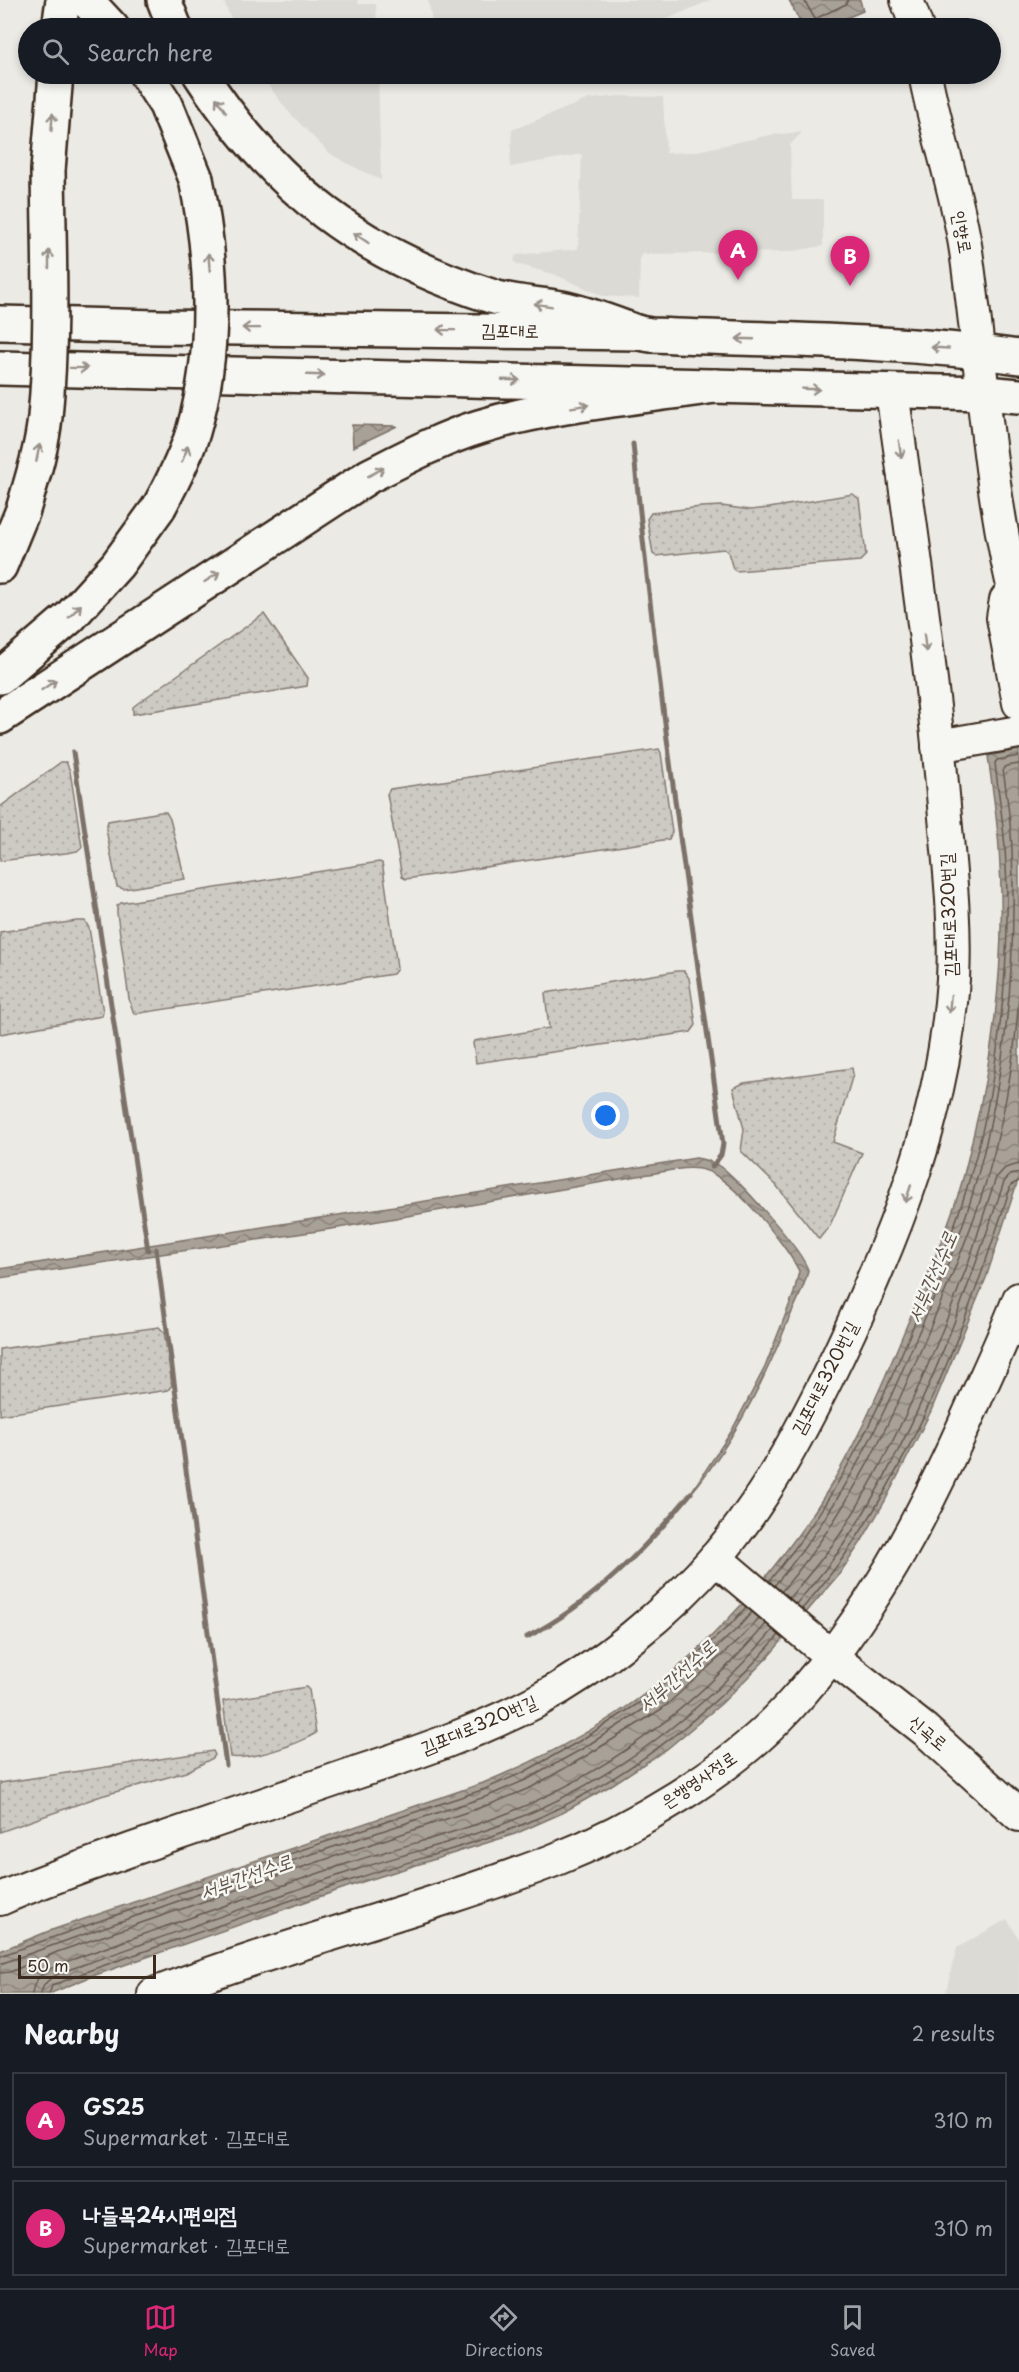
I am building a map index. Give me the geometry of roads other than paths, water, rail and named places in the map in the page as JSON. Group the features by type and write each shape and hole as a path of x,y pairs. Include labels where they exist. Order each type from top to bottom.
{"main road":[{"path":"60,18 63,0"},
{"path":"86,0 103,18"},
{"path":"164,0 172,18"},
{"path":"0,566 23,510 35,468 45,418 48,352 48,170 55,84"},
{"path":"0,677 70,616 117,565 159,507 176,476 193,433 202,396 209,335 210,280 206,226 196,179 166,105 152,84"},
{"path":"207,84 221,106 260,153 299,193 368,243 435,276 496,298 564,308 639,333"},
{"name":"김포대로","path":"0,323 639,333 898,345 978,351 1019,357"},
{"path":"0,368 985,393 1019,396"},
{"path":"0,717 369,476 428,446 478,427 527,414 715,386"}],"street":[{"path":"908,0 914,18"},
{"name":"인향로","path":"927,84 966,250 985,393"},
{"name":"김포대로320번길","path":"0,1899 86,1866 402,1757 504,1717 578,1676 724,1566 753,1506 785,1457 821,1390 892,1237 921,1153 943,1059 953,978 952,895 938,746 892,391"},
{"path":"985,393 994,486 1016,600 1006,600 1003,618 1019,703"},
{"path":"938,746 1013,727"},
{"name":"은행영사정로","path":"154,1994 273,1952 555,1860 608,1835 705,1779 754,1741 787,1710 824,1650 864,1613 906,1543 955,1445 1019,1299"},
{"name":"신곡로","path":"724,1566 824,1650 925,1730 1019,1815"}],"water":[{"path":"789,0 860,0 863,11 846,18 798,18"},
{"path":"352,425 397,426 353,447"},
{"name":"서부간선수로","path":"1019,750 1019,1177 986,1278 931,1411 885,1501 840,1573 767,1658 721,1704 667,1749 610,1786 560,1814 515,1834 359,1883 90,1977 49,1994 0,1994 0,1951 49,1931 483,1783 570,1742 631,1704 674,1671 761,1583 816,1509 853,1445 885,1378 946,1229 960,1188 987,1069 1000,958 999,848 988,756"},
{"path":"696,1158 718,1165 739,1183 782,1231 808,1270 802,1289 757,1391 719,1456 688,1497 731,1432 765,1367 794,1293 799,1271 771,1229 743,1198 729,1185 704,1170 676,1169 338,1228 0,1278 0,1269"}],"waterway":[{"path":"633,444 663,707 723,1144 721,1155 712,1167"},
{"path":"73,752 148,1250"},
{"path":"156,1249 226,1765"},
{"path":"527,1637 574,1608 596,1591 636,1554 691,1493"}],"place":[{"name":"GS25","path":"738,280"},
{"name":"나들목24시편의점","path":"850,286"}]}
